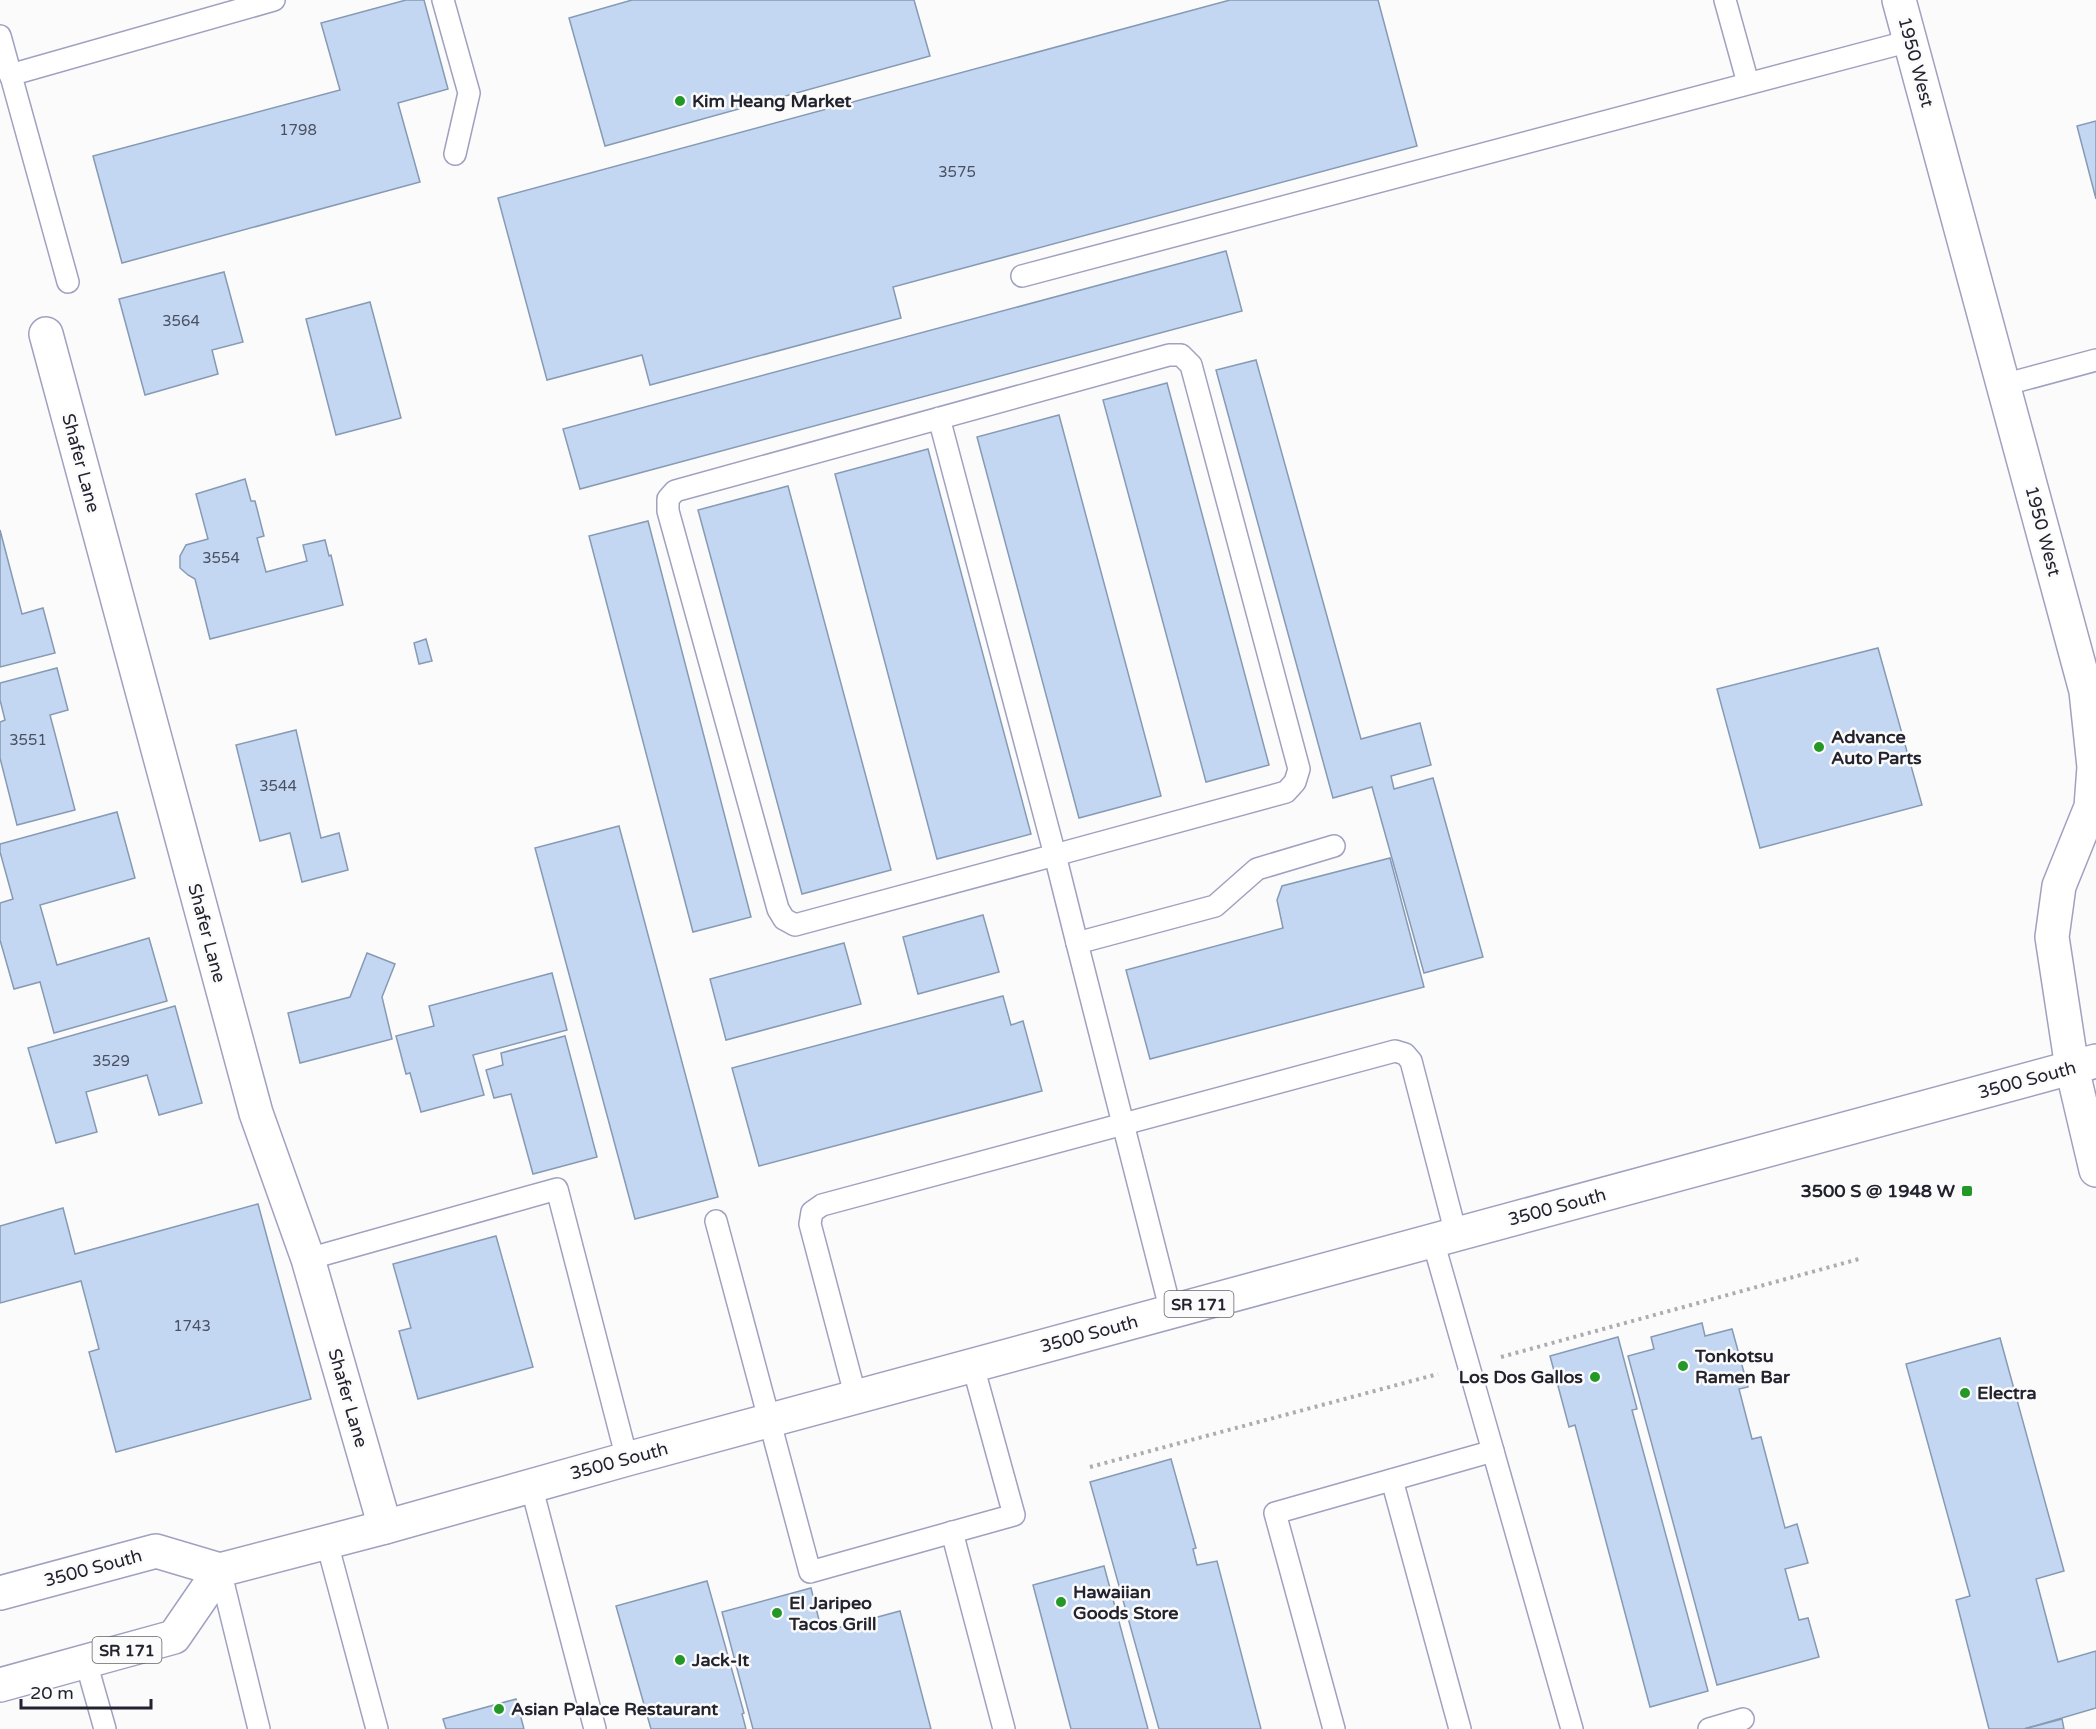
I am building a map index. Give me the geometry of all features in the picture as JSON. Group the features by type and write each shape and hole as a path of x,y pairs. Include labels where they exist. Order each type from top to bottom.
{"street":[{"name":"1950 West","path":"1899,0 2003,385 2091,689 2094,767 2091,807 2060,886 2052,937 2084,1064 2096,1170"},
{"name":"Shafer Lane","path":"46,334 256,1113 308,1259 385,1527"},
{"name":"3500 South","path":"0,1593 156,1551 220,1570 327,1543 531,1485 2084,1064"},
{"name":"SR 171","path":"0,1685 174,1637 220,1570"}],"lane":[{"path":"10,75 274,0"},
{"path":"443,0 469,93 455,154"},
{"path":"1725,0 1748,83"},
{"path":"0,36 68,282"},
{"path":"1022,276 1910,41"},
{"path":"1169,355 1181,355 1191,365 1299,769 1295,782 1286,792 1055,855 795,925 784,919 778,909 671,522 668,499 675,491 1169,355"},
{"path":"2003,385 2096,360"},
{"path":"939,418 1055,855 1171,1312"},
{"path":"1077,943 1215,906 1257,869 1335,846"},
{"path":"856,1398 810,1224 812,1212 822,1205 1395,1051 1405,1054 1411,1061 1445,1237 1493,1451 1572,1729"},
{"path":"308,1259 557,1189 627,1459"},
{"path":"716,1221 810,1572 1014,1515 973,1366"},
{"path":"1335,1729 1275,1513 1493,1451"},
{"path":"1392,1480 1460,1729"},
{"path":"531,1485 595,1729"},
{"path":"952,1532 1004,1729"},
{"path":"327,1543 377,1729"},
{"path":"220,1570 259,1729"},
{"path":"86,1662 105,1729"},
{"path":"1709,1729 1743,1719"}],"path":[{"path":"1504,1357 1858,1258"},
{"path":"1090,1467 1422,1378"}],"building":[{"path":"406,0 424,0 448,89 398,103 420,182 122,263 93,156 340,90 321,23"},
{"name":"Kim Heang Market","path":"632,0 914,0 930,56 605,146 569,18"},
{"path":"1230,0 1378,0 1417,146 893,287 901,318 650,385 642,355 547,380 498,198"},
{"path":"2096,121 2096,199 2077,126"},
{"path":"1226,251 1242,311 580,489 563,429"},
{"path":"224,272 243,342 212,350 218,374 145,395 119,299"},
{"path":"370,302 401,418 336,435 306,319"},
{"path":"1256,360 1361,739 1420,723 1431,765 1391,776 1394,789 1433,778 1483,957 1424,973 1372,787 1333,798 1216,370"},
{"path":"1167,383 1269,765 1206,782 1103,400"},
{"path":"1059,415 1161,796 1079,818 977,437"},
{"path":"928,449 1031,834 937,859 835,474"},
{"path":"245,479 251,501 255,501 264,536 257,538 266,572 307,561 303,545 325,540 343,605 210,639 195,579 180,568 180,556 186,545 208,539 196,494"},
{"path":"788,486 891,870 802,894 698,510"},
{"path":"648,521 751,917 693,932 589,536"},
{"path":"0,530 22,614 43,608 55,653 0,667"},
{"path":"426,639 432,661 419,664 414,643"},
{"name":"Advance Auto Parts","path":"1878,648 1922,805 1760,848 1717,689"},
{"path":"57,668 68,710 50,715 75,810 17,825 0,758 0,722 5,720 0,700 0,683"},
{"path":"296,730 321,838 339,833 348,870 302,882 290,833 260,841 236,745"},
{"path":"117,812 135,878 40,905 57,965 149,938 167,1001 54,1033 40,982 14,989 0,940 0,903 13,899 0,852 0,844"},
{"path":"619,826 718,1197 635,1219 535,848"},
{"path":"1390,858 1424,987 1150,1059 1126,970 1283,928 1277,900 1282,886"},
{"path":"983,915 999,972 918,994 903,937"},
{"path":"844,943 861,1004 726,1040 710,979"},
{"path":"367,953 395,964 382,997 392,1039 300,1063 288,1013 350,997"},
{"path":"552,973 567,1030 473,1055 484,1095 421,1112 410,1073 406,1074 396,1036 434,1026 429,1006"},
{"path":"1003,996 1011,1025 1023,1021 1042,1091 759,1166 732,1068"},
{"path":"175,1006 202,1103 159,1115 147,1075 86,1092 97,1132 56,1143 28,1048"},
{"path":"565,1036 597,1157 533,1174 511,1094 494,1098 486,1070 503,1065 501,1053"},
{"path":"258,1204 311,1399 116,1452 89,1352 99,1349 81,1281 0,1303 0,1226 63,1208 75,1254"},
{"path":"496,1236 533,1367 418,1399 399,1331 411,1328 393,1264"},
{"path":"1702,1323 1705,1336 1732,1329 1748,1387 1739,1389 1752,1439 1761,1437 1785,1528 1797,1524 1808,1563 1785,1569 1799,1620 1808,1618 1819,1657 1717,1685 1628,1356 1654,1349 1651,1337"},
{"path":"1618,1337 1637,1409 1632,1410 1708,1691 1650,1707 1575,1425 1569,1427 1550,1356"},
{"path":"2000,1338 2064,1571 2036,1579 2058,1662 2096,1651 2096,1708 2024,1729 1989,1729 1956,1600 1970,1596 1906,1364"},
{"path":"1171,1459 1196,1548 1193,1549 1197,1565 1217,1561 1261,1729 1159,1729 1090,1482"},
{"path":"1104,1566 1148,1729 1071,1729 1033,1585"},
{"name":"Jack-It","path":"707,1581 744,1713 742,1714 746,1729 651,1729 616,1606"},
{"path":"811,1588 822,1632 900,1611 931,1729 753,1729 722,1612"},
{"name":"Asian Palace Restaurant","path":"516,1699 524,1729 446,1729 443,1719"},
{"path":"2062,1719 2064,1729 2024,1729"}],"place":[{"name":"Kim Heang Market","path":"680,101"},
{"name":"Advance Auto Parts","path":"1819,747"},
{"name":"3500 S @ 1948 W","path":"1967,1191"},
{"name":"Tonkotsu Ramen Bar","path":"1683,1366"},
{"name":"Los Dos Gallos","path":"1595,1377"},
{"name":"Electra","path":"1965,1393"},
{"name":"Hawaiian Goods Store","path":"1061,1602"},
{"name":"El Jaripeo Tacos Grill","path":"777,1613"},
{"name":"Jack-It","path":"680,1660"},
{"name":"Asian Palace Restaurant","path":"499,1709"}]}
